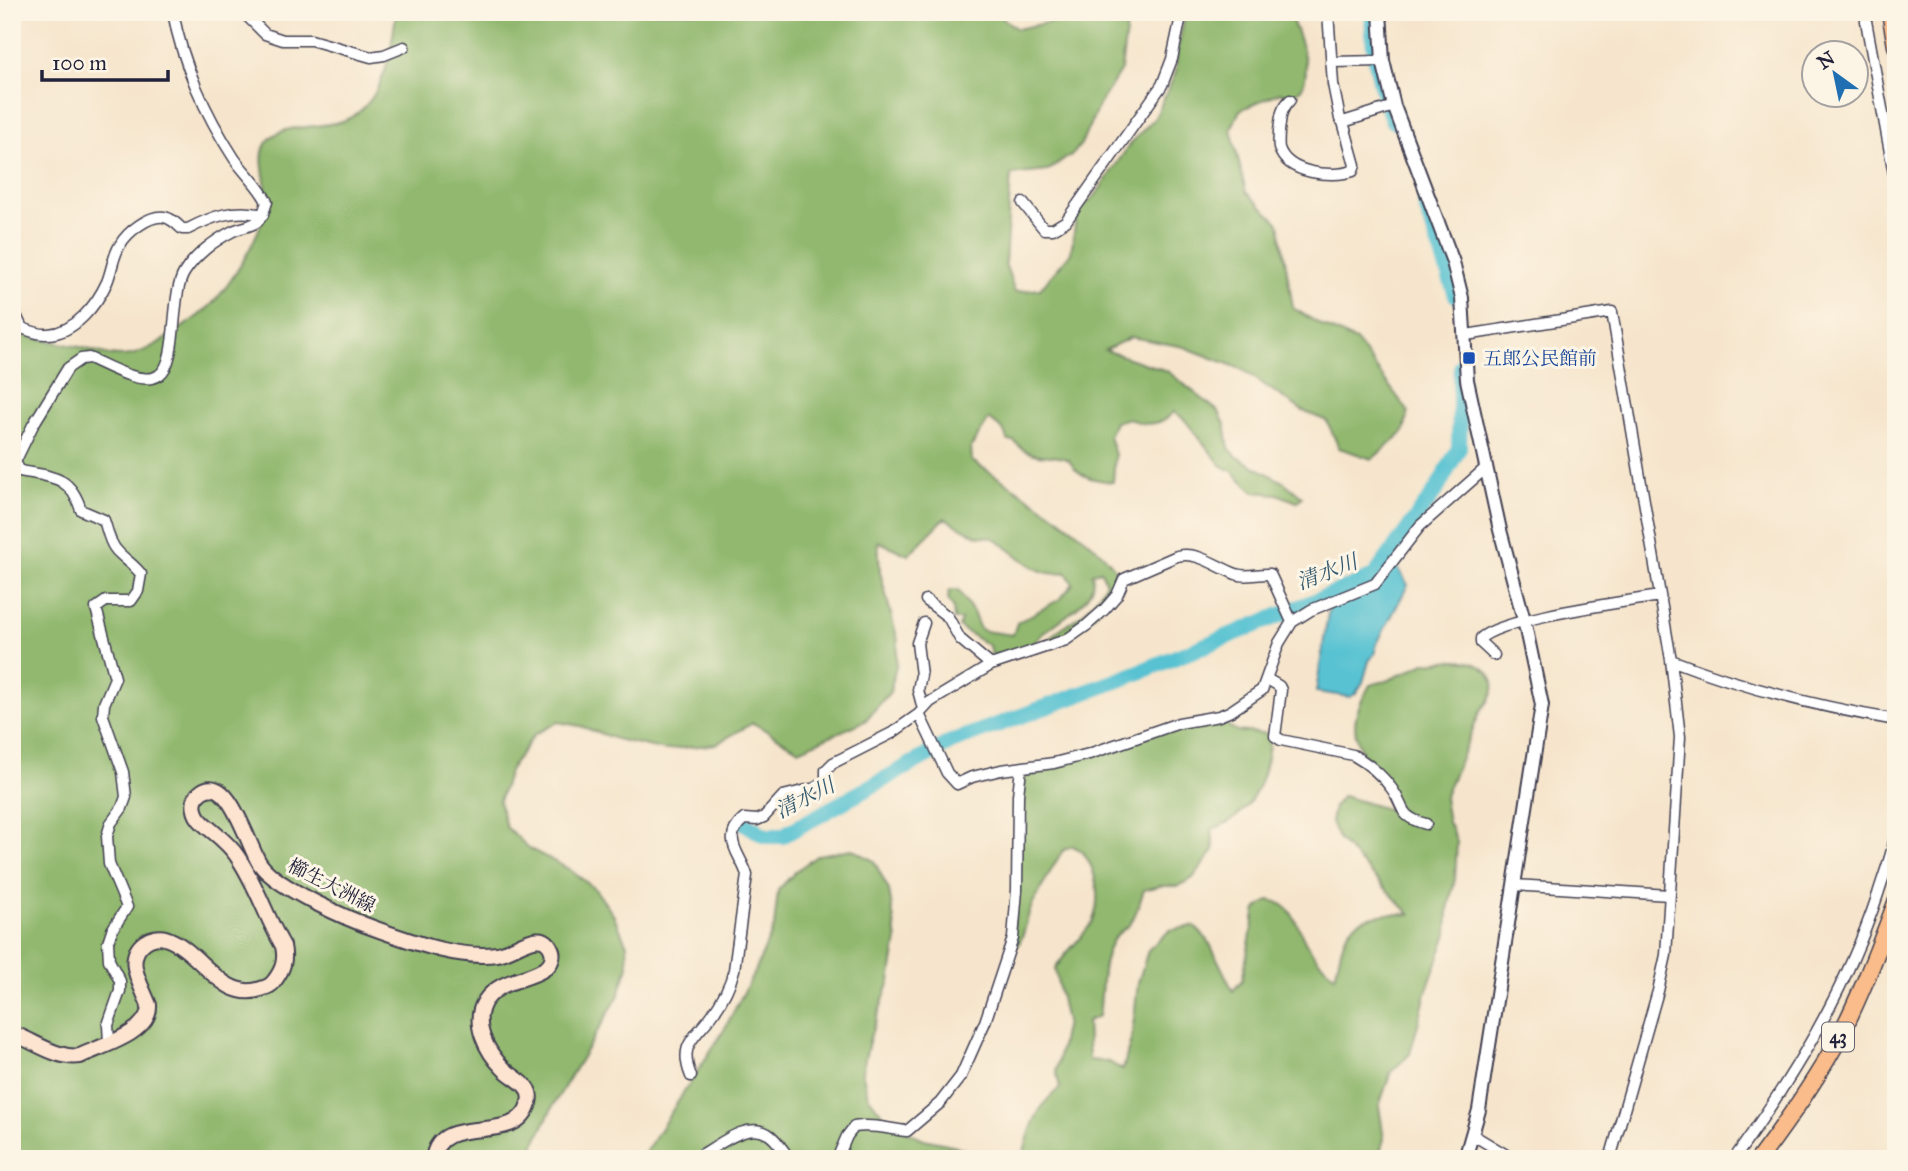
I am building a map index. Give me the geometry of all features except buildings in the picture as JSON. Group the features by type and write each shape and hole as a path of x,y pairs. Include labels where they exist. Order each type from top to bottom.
{"main road":[{"path":"1890,12 1896,46"},
{"name":"櫛生大洲線","path":"12,1038 19,1036 60,1055 71,1057 80,1056 139,1029 150,1012 133,962 138,948 149,939 164,937 180,946 229,985 246,992 271,985 281,971 285,956 282,946 237,856 194,812 194,802 198,794 207,788 216,788 225,793 231,803 254,854 266,872 346,917 380,930 475,956 515,950 530,939 540,939 547,943 552,952 551,961 545,969 498,988 484,1002 480,1016 483,1039 503,1068 522,1081 528,1090 530,1101 525,1112 516,1122 500,1127 453,1133 444,1137 436,1148 433,1159"},
{"name":"43","path":"1759,1159 1791,1115 1834,1046 1869,973 1896,903"}],"street":[{"path":"109,1042 108,1025 120,991 120,981 109,960 108,942 112,930 127,907 109,864 107,836 126,797 123,772 103,716 104,704 115,678 96,608 106,601 131,601 138,591 141,574 111,542 104,520 81,510 73,490 52,477 20,471 15,462 33,425 68,368 81,359 89,358 142,380 159,376 168,365 178,293 184,274 199,256 216,242 235,230 258,221 263,215 267,202 240,168 219,135 197,88 176,29 173,12"},
{"path":"243,12 265,34 283,40 311,40 371,57 404,47"},
{"path":"1023,203 1044,229 1053,229 1066,221 1162,85 1172,59 1182,12"},
{"path":"1290,100 1281,109 1279,148 1286,160 1300,168 1326,175 1339,176 1353,171 1355,165 1340,119 1333,84 1328,12"},
{"path":"1380,12 1384,61 1394,106 1453,262 1462,299 1467,380 1542,705 1473,1135 1465,1159"},
{"path":"1866,12 1896,184"},
{"path":"1331,62 1384,61"},
{"path":"1343,122 1394,106"},
{"path":"12,276 15,313 22,328 49,334 61,331 83,317 107,282 120,245 131,231 152,219 162,216 171,219 182,229 188,229 226,213 247,211 263,215"},
{"path":"1466,335 1612,312 1671,660 1680,737 1666,955 1610,1159"},
{"path":"924,623 917,643 921,675 918,690 921,711 947,772 957,784 972,777 1089,754 1179,723 1219,716 1262,690 1279,643 1292,622 1311,610 1374,584 1420,526 1487,467"},
{"path":"691,1076 685,1062 688,1045 714,1013 734,971 747,875 733,848 734,833 744,818 757,820 764,817 783,796 815,789 826,781 827,770 833,763 892,733 930,702 990,665 1066,640 1104,610 1117,595 1124,579 1186,554 1202,558 1239,576 1270,574 1292,622"},
{"path":"1494,655 1481,643 1481,638 1496,628 1524,620 1659,596"},
{"path":"926,600 948,617 960,639 990,665"},
{"path":"1671,660 1734,682 1857,714 1896,720"},
{"path":"1268,679 1279,685 1281,690 1275,736 1280,740 1353,755 1378,773 1393,790 1403,811 1415,821 1426,824"},
{"path":"837,1159 854,1127 871,1124 885,1129 907,1131 940,1103 961,1076 985,1022 1013,938 1021,768"},
{"path":"1734,1159 1776,1101 1827,1014 1872,912 1896,832"},
{"path":"1514,885 1669,895"},
{"path":"699,1159 701,1155 750,1130 764,1131 771,1135 790,1159"},
{"path":"1473,1135 1513,1159"}],"green space":[{"path":"396,12 995,12 1017,29 1098,12 1127,24 1121,70 1099,105 1081,144 1074,153 1047,171 1011,175 1005,263 1015,292 1040,289 1071,253 1077,211 1095,196 1130,144 1155,118 1176,72 1177,51 1186,12 1288,12 1305,60 1305,79 1301,88 1290,98 1281,92 1240,110 1231,129 1246,192 1279,223 1293,308 1356,341 1408,411 1404,432 1372,459 1339,448 1327,421 1303,411 1241,369 1184,347 1131,337 1105,350 1167,371 1219,412 1225,424 1229,448 1237,457 1285,483 1302,497 1297,502 1277,494 1254,492 1232,471 1221,465 1184,419 1174,412 1152,424 1129,418 1115,422 1109,436 1115,455 1113,482 1082,474 1069,460 1028,452 1014,441 1008,441 1003,430 989,419 971,447 972,461 1076,531 1111,563 1118,576 1118,583 1109,599 1078,628 1047,642 1095,600 1106,583 1101,571 1092,573 1093,583 1084,600 1043,633 1030,648 1014,654 991,654 989,646 959,627 961,620 954,620 953,607 948,601 949,590 958,590 984,631 1013,635 1017,623 1060,599 1073,584 1066,572 1056,574 1037,569 995,539 979,536 945,518 908,555 878,541 880,572 898,641 890,692 865,721 799,750 753,723 716,744 665,750 558,722 535,734 510,769 499,801 506,827 530,849 569,869 595,889 614,916 627,945 628,966 619,995 553,1106 527,1159 12,1159 12,333 109,355 126,356 151,347 201,314 237,272 262,220 267,200 262,156 268,141 285,130 338,122 361,110 371,99 384,72"},
{"path":"1456,660 1477,665 1485,670 1491,676 1493,692 1481,710 1444,798 1448,822 1457,841 1447,934 1427,990 1410,1054 1391,1072 1379,1106 1384,1139 1378,1159 1022,1159 1039,1111 1060,1088 1056,1071 1066,1022 1055,969 1090,925 1097,906 1096,882 1088,860 1073,846 1065,849 1034,901 1021,939 1012,953 1025,769 1170,729 1206,723 1221,721 1236,731 1270,734 1266,764 1256,792 1238,815 1212,829 1214,850 1193,878 1178,886 1160,886 1144,890 1133,919 1116,935 1109,949 1103,968 1099,1016 1087,1021 1089,1060 1109,1062 1123,1070 1132,1035 1138,983 1148,950 1170,930 1194,926 1208,940 1233,991 1242,980 1256,909 1269,900 1285,906 1309,948 1335,976 1346,935 1358,922 1385,914 1410,914 1338,839 1331,822 1334,807 1343,796 1403,814 1366,760 1356,737 1356,715 1370,685 1389,680 1425,663"},
{"path":"852,849 874,861 889,890 897,940 890,981 870,1037 862,1072 868,1096 890,1124 924,1139 956,1146 984,1159 641,1159 724,1030 756,969 774,927 778,890 796,871 818,855"}],"water":[{"path":"1395,563 1408,585 1376,645 1376,652 1369,661 1363,682 1350,697 1316,692 1329,607 1375,586"}],"waterway":[{"name":"清水川","path":"1373,12 1377,68 1393,121"},
{"name":"清水川","path":"1425,204 1456,295"},
{"name":"清水川","path":"745,823 765,836 782,836 951,742 1127,677 1374,577 1437,489 1459,448 1461,366"}],"place":[{"name":"五郎公民館前","path":"1469,358"}]}
